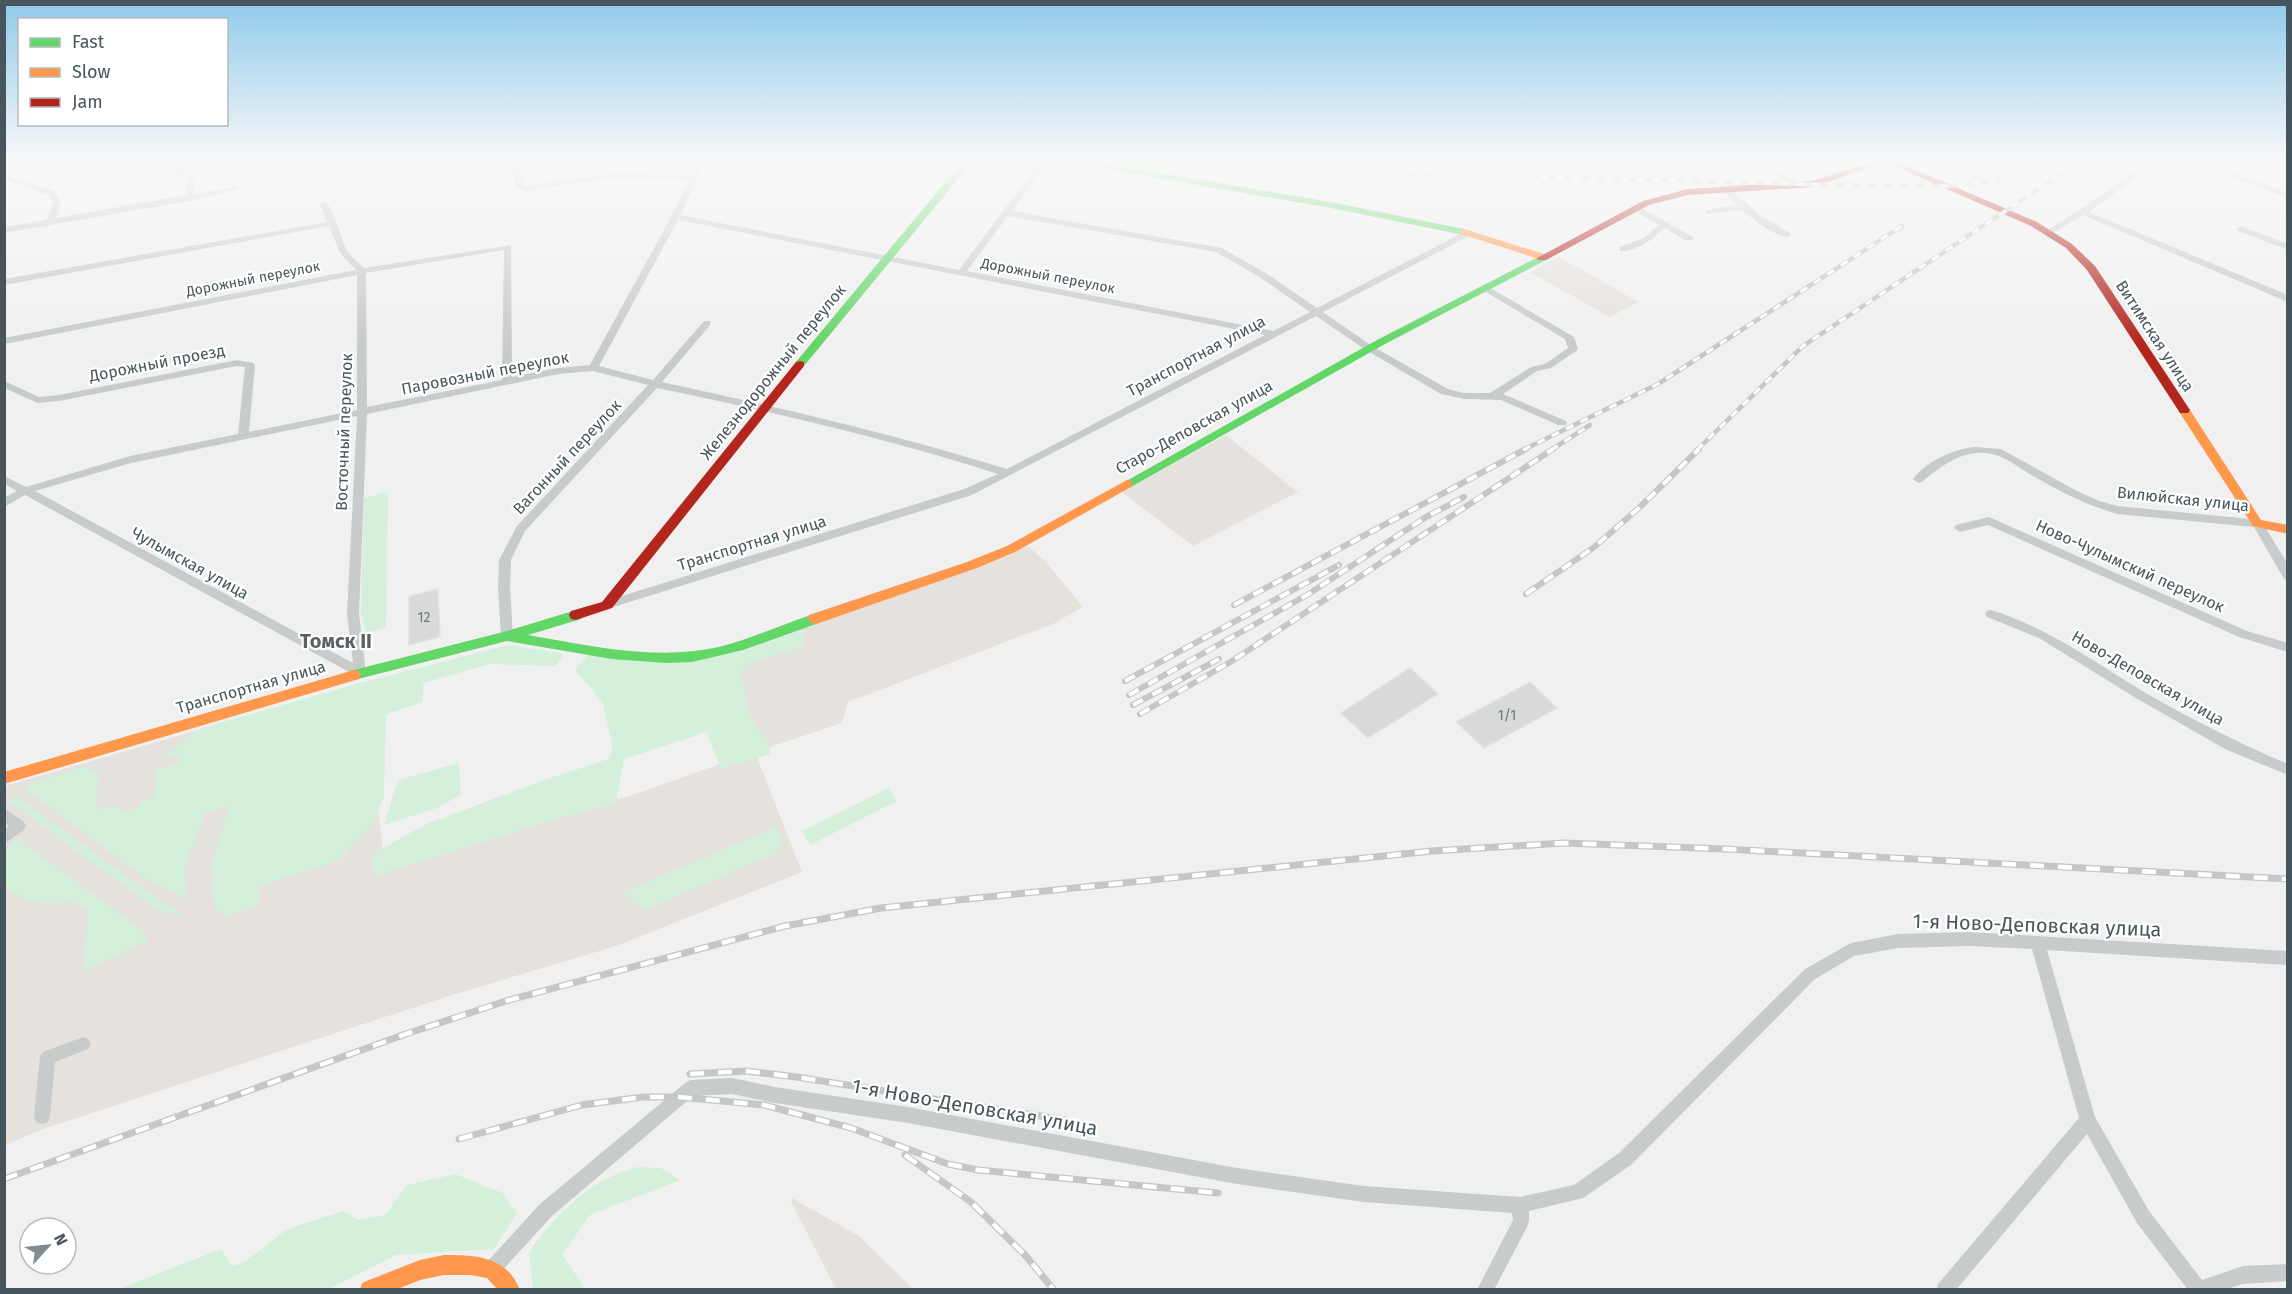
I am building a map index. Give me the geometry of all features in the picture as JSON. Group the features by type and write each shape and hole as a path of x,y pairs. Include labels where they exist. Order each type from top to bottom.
{"street":[{"path":"4,230 49,222"},
{"path":"593,368 672,222"},
{"name":"Дорожный переулок","path":"702,222 1274,334"},
{"name":"Железнодорожный переулок","path":"607,605 765,407 918,222"},
{"path":"961,273 1000,222"},
{"path":"1061,222 1219,250 1261,274 1369,348 1445,392 1464,396 1494,395 1562,423"},
{"path":"1416,222 1502,242 1543,257"},
{"name":"Старо-Деповская улица","path":"507,636 620,654 675,657 718,652 972,565 1011,549 1369,348 1609,222"},
{"path":"1660,222 1690,239"},
{"path":"1767,222 1787,235"},
{"name":"Витимская улица","path":"2026,222 2048,232 2069,246 2091,268 2257,523 2288,576"},
{"path":"2048,232 2065,222"},
{"path":"2108,222 2288,299"},
{"path":"4,282 333,223 344,253 362,271"},
{"path":"1623,249 1647,240 1664,225"},
{"path":"2241,229 2288,247"},
{"name":"Транспортная улица","path":"4,778 360,673 507,636 968,492 1468,233"},
{"name":"Дорожный переулок","path":"4,341 362,271 508,247 507,382"},
{"name":"Восточный переулок","path":"360,673 353,614 362,413 362,271"},
{"path":"1484,288 1569,337 1573,349 1548,366 1534,369 1494,395"},
{"name":"Вагонный переулок","path":"507,636 505,560 521,529 655,384 707,323"},
{"name":"Дорожный проезд","path":"4,384 38,400 59,399 237,363 250,365 243,436"},
{"name":"Паровозный переулок","path":"4,503 24,491 130,460 558,371 593,368 655,384 765,407 928,448 1008,473"},
{"name":"Вилюйская улица","path":"1918,478 1944,458 1979,448 1997,451 2095,504 2117,510 2257,523 2288,530"},
{"name":"Чулымская улица","path":"4,479 360,673"},
{"name":"Ново-Чулымский переулок","path":"1960,528 1989,521 2243,634 2288,648"},
{"name":"Ново-Деповская улица","path":"1991,614 2043,635 2190,723 2230,745 2288,770"},
{"path":"4,814 20,825 4,838"},
{"name":"1-я Ново-Деповская улица","path":"492,1269 546,1210 690,1088 732,1086 775,1095 908,1115 1248,1178 1364,1194 1520,1205 1577,1192 1625,1160 1810,974 1851,950 1898,941 1970,939 2038,945 2288,958"},
{"path":"2038,945 2088,1120 2143,1217 2199,1289 2243,1275 2288,1272"},
{"path":"42,1116 48,1057 82,1044"},
{"path":"1944,1290 2088,1120"},
{"path":"1485,1290 1521,1221 1520,1205"},
{"path":"369,1290 420,1270 444,1265 470,1265 492,1269 511,1290"}],"shaded area":[{"path":"1559,257 1638,302 1610,317 1530,272"},
{"path":"1226,435 1298,492 1193,546 1122,492"},
{"path":"1028,546 1046,562 1083,607 1053,624 848,702 842,723 755,752 802,872 616,946 449,996 46,1128 5,1145 5,786 364,682 383,852 627,797 754,752 725,655"},
{"path":"792,1198 859,1236 913,1289 836,1289 791,1202"}],"green space":[{"path":"388,492 386,628 366,633 361,613 364,498"},
{"path":"803,629 804,646 749,663 741,673 751,719 768,741 770,754 721,769 707,732 624,759 616,804 567,816 374,876 373,854 424,825 608,759 613,748 603,703 575,670 589,654 674,662"},
{"path":"508,645 561,653 562,657 557,664 552,666 490,664 423,683 423,702 386,714 384,796 374,823 337,861 259,886 259,905 229,916 215,910 212,863 229,807 205,812 185,866 186,899 151,882 24,788 31,783 83,767 98,772 96,810 110,805 110,809 121,806 122,813 137,808 138,803 155,796 157,769 178,764 180,755 161,759 201,728 364,682"},
{"path":"459,763 461,794 440,807 384,825 398,780"},
{"path":"889,788 897,801 810,845 802,831"},
{"path":"16,796 147,891 184,915 159,911 9,801"},
{"path":"777,827 782,842 774,854 645,910 623,892"},
{"path":"19,840 143,931 148,940 84,971 88,913 74,902 41,902 26,899 18,896 7,886 4,871 5,855 13,842"},
{"path":"638,1167 661,1168 680,1180 590,1215 562,1255 586,1289 533,1289 529,1252 539,1238 576,1199 606,1179"},
{"path":"455,1174 503,1193 517,1213 494,1249 396,1255 328,1289 119,1289 221,1249 233,1266 243,1263 287,1229 344,1211 358,1220 385,1215 407,1185"}],"building":[{"path":"438,589 440,637 409,645 409,596"},
{"path":"1410,668 1438,694 1368,738 1341,713"},
{"path":"1530,682 1557,708 1484,748 1456,722"}],"railway":[{"path":"1697,450 1803,346 1988,222"},
{"path":"1523,450 1658,384 1902,226"},
{"path":"1551,450 1590,425"},
{"path":"1234,605 1526,449"},
{"path":"1140,714 1232,661 1553,449"},
{"path":"1526,594 1593,548 1639,508 1699,449"},
{"path":"1129,695 1307,595 1426,517 1464,497"},
{"path":"1125,681 1339,565"},
{"path":"1133,705 1219,659"},
{"path":"4,1179 406,1034 506,1001 785,926 881,908 1432,851 1564,843 1725,849 2288,879"},
{"path":"690,1074 746,1071 797,1077 1065,1120"},
{"path":"459,1139 582,1105 643,1097 679,1097 764,1105 851,1128 948,1164 978,1170 1218,1193"},
{"path":"905,1155 971,1202 1025,1255 1054,1290"}],"traffic: fast":[{"path":"800,364 917,222"},
{"path":"1417,222 1464,232"},
{"path":"1127,484 1381,342 1542,258"},
{"path":"354,675 507,636 576,615"},
{"path":"507,636 612,654 666,658 718,652 814,619"}],"traffic: slow":[{"path":"1464,232 1543,257"},
{"path":"2184,410 2257,523 2288,530"},
{"path":"814,619 972,565 1011,549 1127,484"},
{"path":"4,778 354,675"},
{"path":"369,1290 420,1270 444,1265 470,1265 492,1269 511,1290"}],"traffic: jam":[{"path":"1542,258 1609,222"},
{"path":"2030,222 2069,246 2091,268 2184,410"},
{"path":"576,615 607,605 800,364"}],"district":[{"name":"Томск II","path":"336,641"}]}
